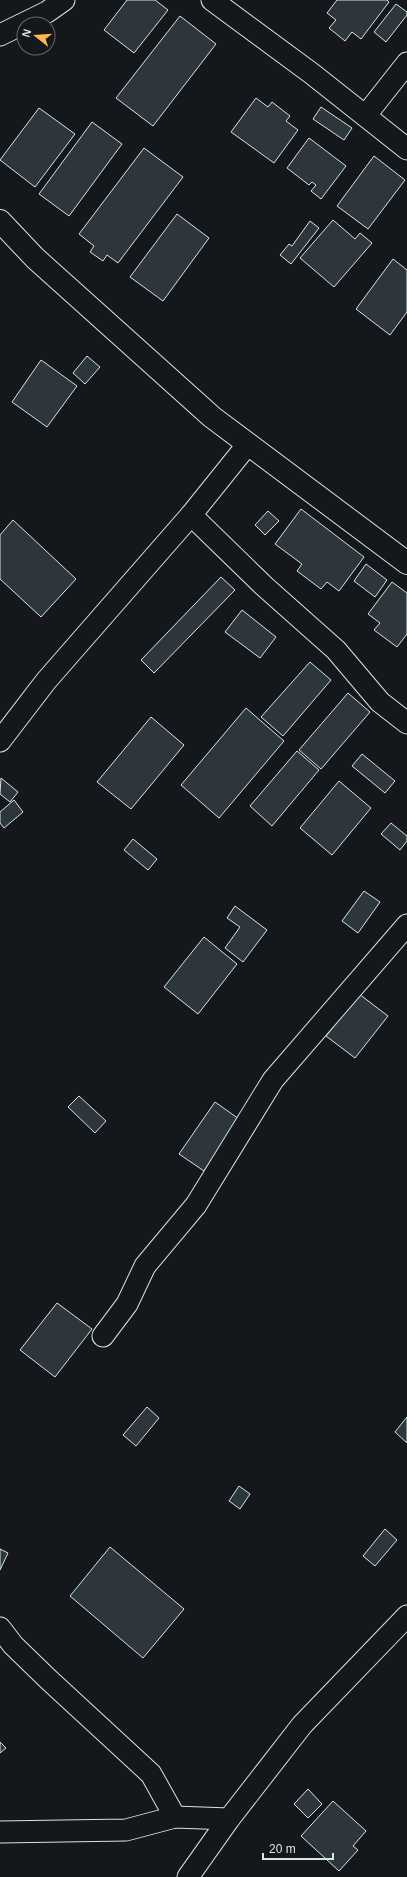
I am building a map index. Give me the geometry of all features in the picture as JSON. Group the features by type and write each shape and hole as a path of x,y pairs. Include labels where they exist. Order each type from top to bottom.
{"street":[{"path":"0,35 47,12 64,0"},
{"path":"212,0 366,116 407,150"},
{"path":"366,116 407,63"},
{"path":"0,221 35,258 212,417 407,563"},
{"path":"0,741 46,681 192,515 248,444"},
{"path":"192,515 264,586 336,650 380,702 407,723"},
{"path":"103,1336 127,1304 145,1266 196,1205 273,1080 407,925"},
{"path":"188,1877 229,1819 302,1725 407,1616"},
{"path":"0,1628 13,1645 150,1774 176,1817"},
{"path":"0,1832 126,1830 176,1817 229,1819"}],"building":[{"path":"127,0 155,0 168,10 134,53 104,30"},
{"path":"337,0 387,0 389,2 361,39 352,32 345,41 329,28 336,20 327,13"},
{"path":"396,4 407,12 407,15 386,42 374,32"},
{"path":"180,16 216,44 153,126 116,98"},
{"path":"256,98 268,107 272,102 290,116 286,121 298,130 274,163 231,132"},
{"path":"321,107 352,128 344,140 313,119"},
{"path":"39,108 75,134 35,187 0,160"},
{"path":"92,122 122,144 69,216 39,194"},
{"path":"309,138 346,166 321,199 311,191 316,185 312,182 309,185 287,168"},
{"path":"144,148 183,177 118,263 107,255 103,261 90,252 94,246 79,234"},
{"path":"374,156 405,180 368,229 337,206"},
{"path":"177,214 209,238 163,301 130,277"},
{"path":"333,220 355,239 360,233 372,243 334,287 300,258"},
{"path":"310,221 319,228 291,264 280,255 289,244 292,246"},
{"path":"393,259 407,270 407,312 390,335 356,309"},
{"path":"87,356 100,367 85,384 73,373"},
{"path":"41,360 77,386 47,427 12,402"},
{"path":"301,509 364,557 339,591 327,582 321,589 297,571 302,564 275,544"},
{"path":"268,511 279,521 265,535 255,525"},
{"path":"13,520 76,579 41,617 0,579 0,535"},
{"path":"366,564 387,580 375,597 354,581"},
{"path":"221,577 235,590 154,673 141,660"},
{"path":"392,582 407,593 407,634 397,647 374,630 380,623 368,614"},
{"path":"242,610 276,637 260,658 225,632"},
{"path":"310,662 331,680 283,736 261,717"},
{"path":"348,693 370,712 321,769 299,750"},
{"path":"246,708 284,741 219,818 181,785"},
{"path":"151,717 184,745 131,809 97,782"},
{"path":"297,751 319,770 272,826 250,806"},
{"path":"362,754 395,781 385,793 352,766"},
{"path":"1,778 18,792 10,802 0,794"},
{"path":"339,781 371,808 332,855 300,828"},
{"path":"14,800 23,812 4,828 0,823 0,812"},
{"path":"391,823 407,836 407,841 400,850 381,834"},
{"path":"133,839 157,859 148,870 124,850"},
{"path":"364,891 380,902 358,933 342,921"},
{"path":"235,906 267,930 243,962 225,948 240,927 227,918"},
{"path":"204,937 237,964 198,1014 164,987"},
{"path":"359,994 388,1016 355,1058 326,1036"},
{"path":"79,1096 106,1121 95,1133 68,1107"},
{"path":"215,1102 239,1119 204,1171 179,1154"},
{"path":"57,1303 92,1329 55,1377 20,1350"},
{"path":"147,1407 159,1418 136,1446 123,1435"},
{"path":"407,1417 407,1443 395,1432"},
{"path":"239,1486 250,1494 240,1509 229,1501"},
{"path":"385,1529 397,1540 375,1566 363,1556"},
{"path":"110,1547 184,1609 143,1658 70,1596"},
{"path":"0,1549 8,1553 0,1570"},
{"path":"0,1742 6,1748 0,1753"},
{"path":"308,1789 322,1804 308,1818 294,1804"},
{"path":"333,1801 366,1831 353,1846 358,1850 339,1871 301,1836"}]}
